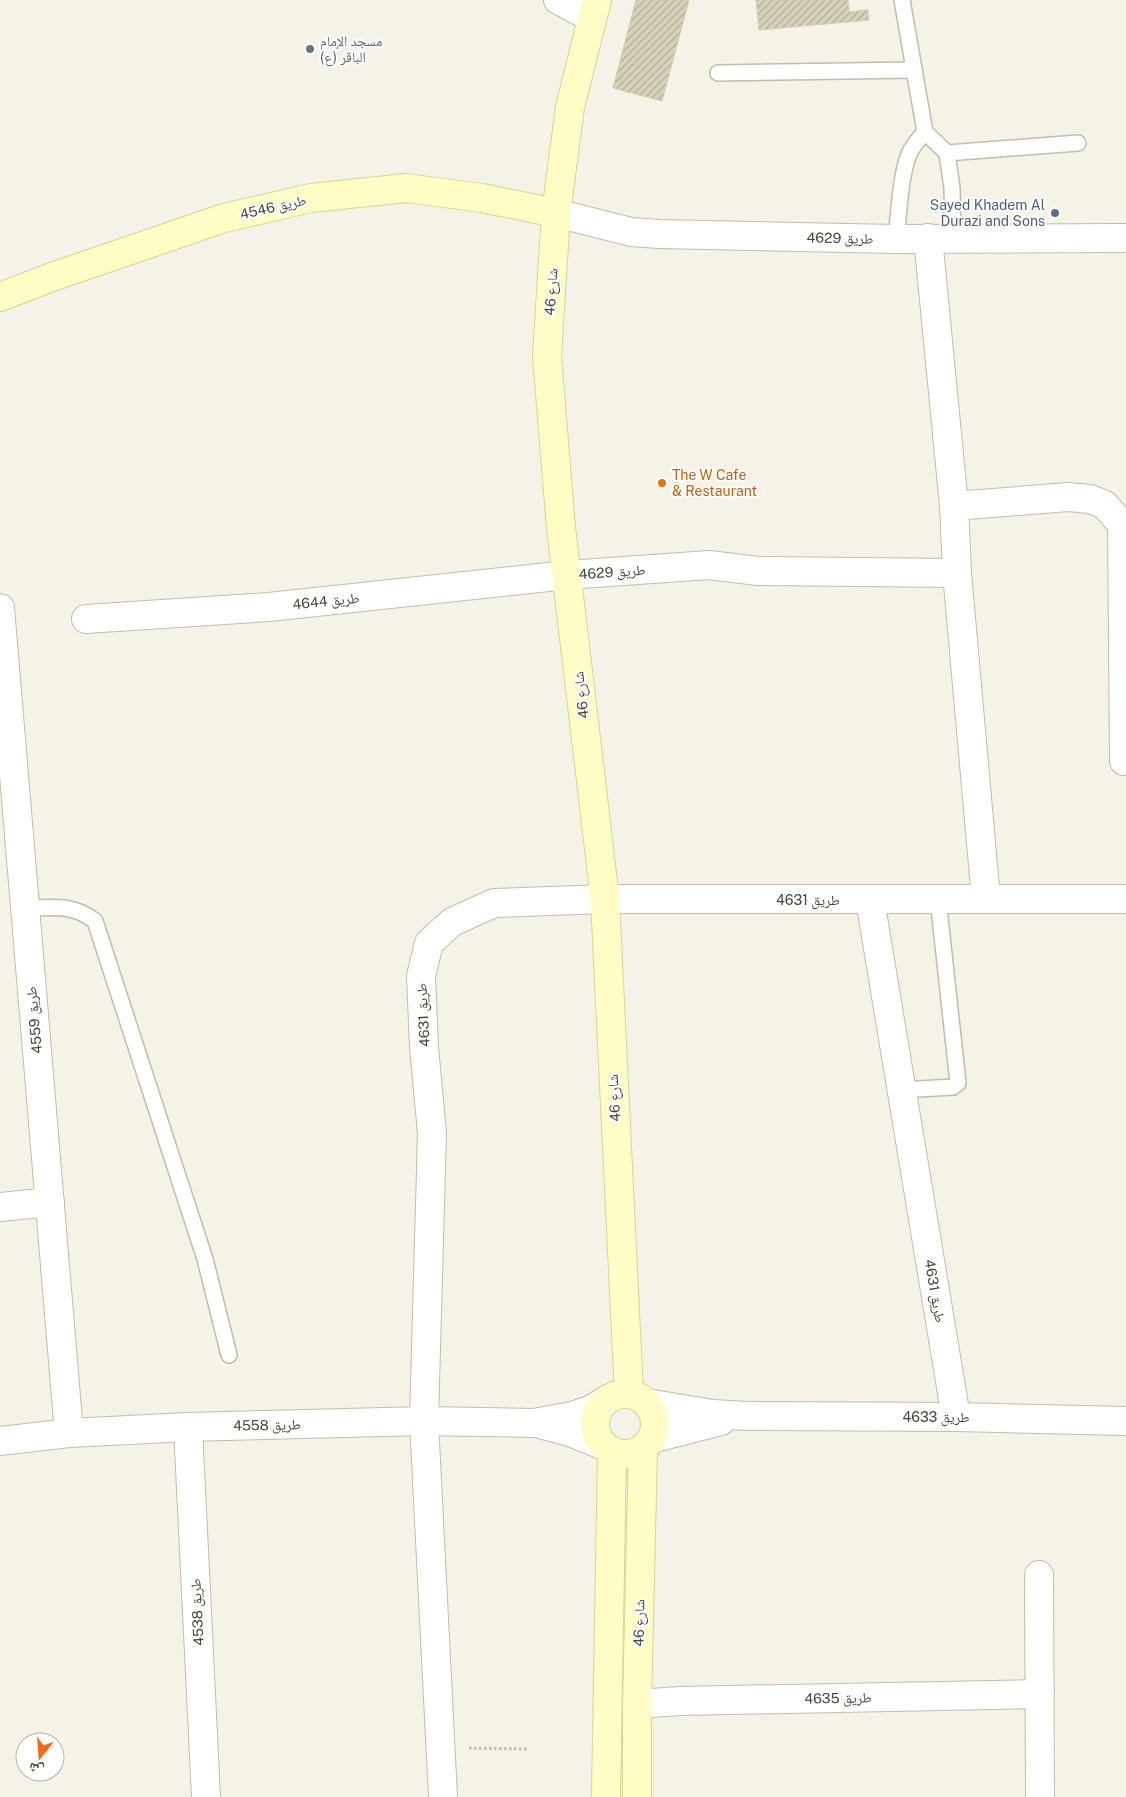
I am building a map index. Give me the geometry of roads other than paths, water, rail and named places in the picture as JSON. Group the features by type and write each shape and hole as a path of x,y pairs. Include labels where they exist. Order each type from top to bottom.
{"street":[{"path":"558,0 594,9"},
{"name":"شارع 46","path":"594,9 570,107 556,213 547,356 566,575 605,899 627,1399"},
{"name":"طريق 4546","path":"0,297 52,277 224,218 311,198 406,188 482,198 556,213"},
{"name":"طريق 4629","path":"556,213 631,232 659,234 896,239 1126,238"},
{"path":"941,238 957,573 986,899"},
{"path":"954,506 1068,497 1090,498 1105,505 1122,525 1124,761"},
{"name":"طريق 4629","path":"566,575 709,565 758,571 957,573"},
{"name":"طريق 4644","path":"86,618 269,607 566,575"},
{"name":"طريق 4559","path":"0,608 6,742 25,908 69,1432"},
{"name":"طريق 4631","path":"443,1797 424,1421 432,1133 424,1048 421,976 429,943 452,922 494,903 605,899 870,900 1126,898"},
{"name":"طريق 4631","path":"870,900 956,1417"},
{"path":"0,1207 50,1202"},
{"path":"627,1399 654,1416 655,1428 647,1444 634,1453 622,1454 608,1448 597,1435 595,1423 598,1410 627,1399"},
{"name":"طريق 4633","path":"627,1399 705,1413 747,1416 1126,1420"},
{"name":"طريق 4558","path":"0,1441 69,1432 188,1427 424,1421 534,1423 572,1416 627,1399"},
{"name":"طريق 4633","path":"647,1444 714,1422 747,1416"},
{"name":"طريق 4558","path":"534,1423 570,1432 608,1448"},
{"name":"طريق 4538","path":"188,1427 206,1797"},
{"name":"شارع 46","path":"637,1797 637,1704 647,1444"},
{"path":"606,1797 608,1448"},
{"path":"1039,1575 1040,1797"},
{"name":"طريق 4635","path":"637,1704 680,1701 1040,1694"}],"lane":[{"path":"902,0 925,132 947,153 952,188 941,238"},
{"path":"718,73 914,70"},
{"path":"896,239 906,165 916,141 925,132"},
{"path":"947,153 1078,143"},
{"path":"901,1090 953,1087 958,1083 938,899"},
{"path":"25,908 72,908 83,912 95,921 205,1258 229,1355"}],"place":[{"name":"مسجد الإمام الباقر (ع)","path":"310,49"},
{"name":"Sayed Khadem Al Durazi and Sons","path":"1055,213"},
{"name":"The W Cafe & Restaurant","path":"662,483"}]}
